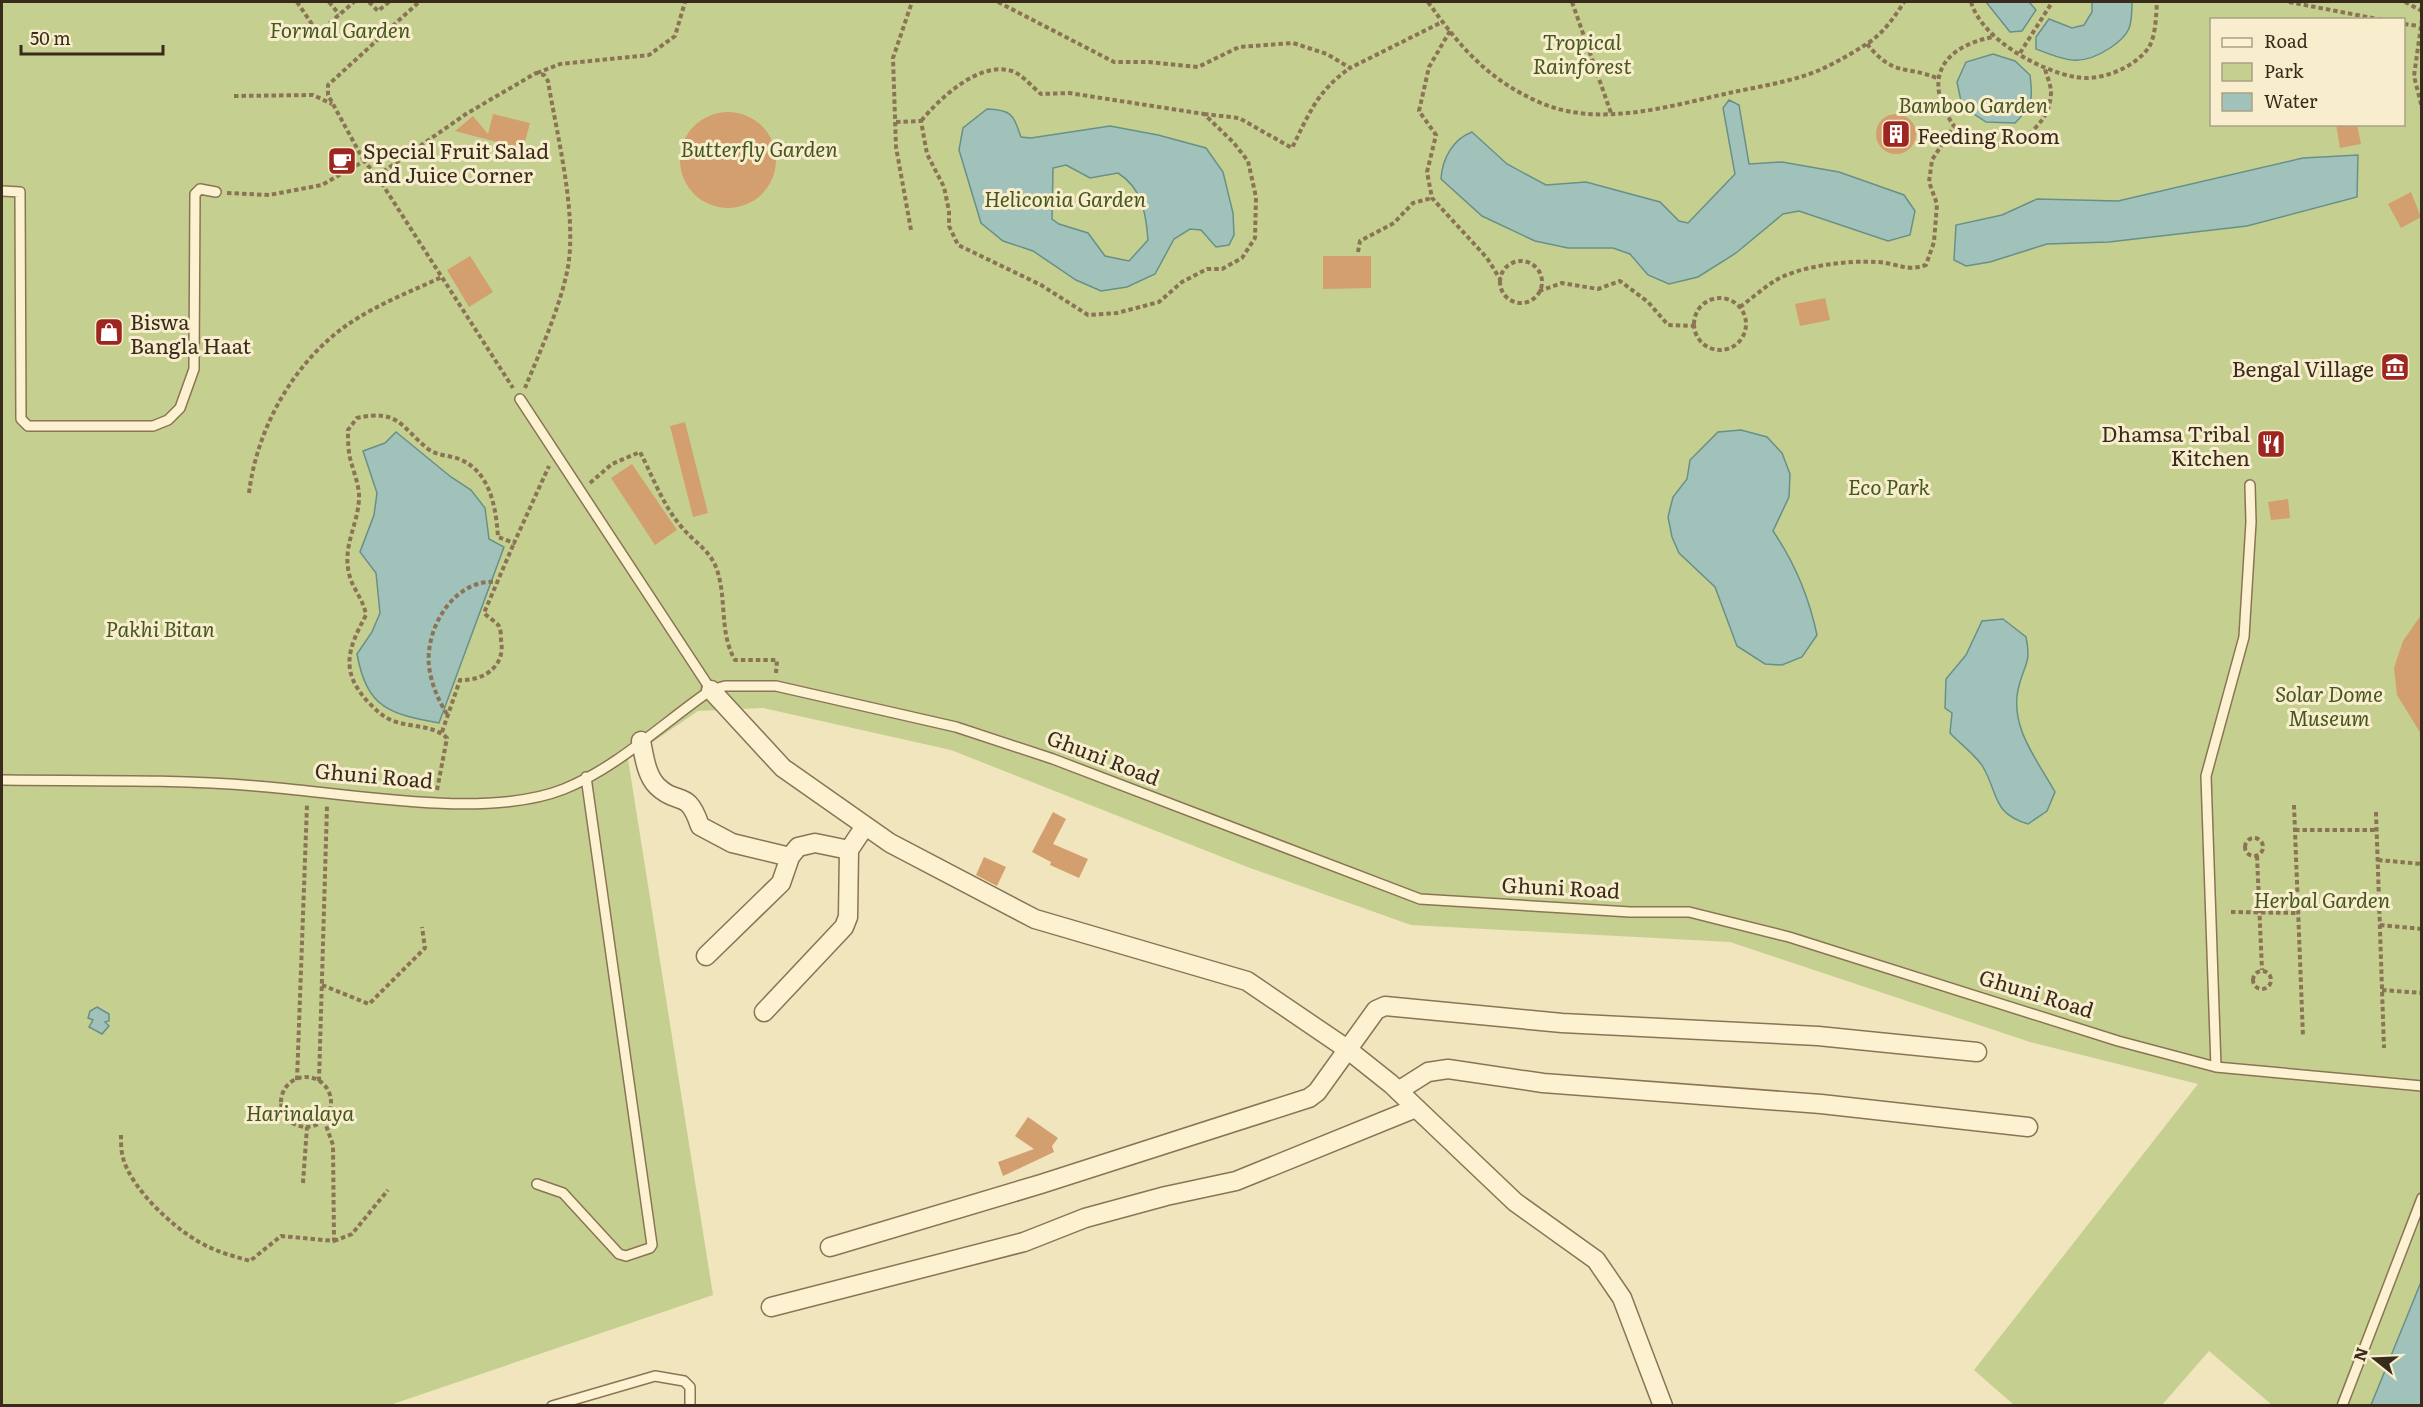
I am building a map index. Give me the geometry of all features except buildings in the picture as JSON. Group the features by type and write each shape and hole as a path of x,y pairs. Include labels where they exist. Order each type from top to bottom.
{"street":[{"path":"711,690 783,768 890,843 1035,919 1247,981 1349,1050 1394,1087 1515,1202 1596,1260 1622,1298 1663,1406"},
{"path":"641,741 650,776 656,784 691,804 700,826 732,843 790,857"},
{"path":"764,1012 844,927 848,917 849,850 865,826"},
{"path":"706,956 781,883 790,857 798,847 807,843 849,850"},
{"path":"830,1247 1041,1184 1309,1098 1317,1092 1349,1050 1376,1010 1385,1006 1402,1005 1562,1023 1818,1036 1977,1052"},
{"path":"1394,1087 1428,1072 1448,1068 1543,1083 1821,1104 2028,1127"},
{"path":"771,1307 1024,1242 1085,1218 1236,1181 1416,1108"}],"lane":[{"path":"2,191 20,192 21,419 28,426 153,426 168,420 180,408 194,369 195,194 200,189 216,192"},
{"path":"520,399 711,690"},
{"path":"2216,1067 2206,776 2244,637 2251,522 2250,485"},
{"name":"Ghuni Road","path":"2,780 256,786 436,802 489,802 530,798 564,789 614,762 711,690 725,686 774,686 956,727 1032,752 1420,899 1619,912 1689,912 1789,937 2118,1041 2216,1067 2421,1086"},
{"path":"537,1184 563,1193 619,1254 626,1256 650,1248 652,1245 586,777"},
{"path":"2342,1406 2421,1198"},
{"path":"552,1406 655,1376 684,1381 690,1387 690,1406"}],"path":[{"path":"297,2 318,33 354,2"},
{"path":"329,2 339,14"},
{"path":"369,2 378,11 389,2"},
{"path":"419,2 334,77 327,90 364,161 377,176 520,399"},
{"path":"377,176 466,114 536,73 560,64 649,55 675,36 685,2"},
{"path":"911,230 897,147 893,58 912,2"},
{"path":"998,2 1114,62 1149,62 1198,67 1239,47 1293,43 1327,54 1350,68"},
{"path":"1428,2 1479,66 1541,103 1565,110 1611,113 1644,111 1802,77 1868,44 1894,18 1904,2"},
{"path":"1572,2 1611,113"},
{"path":"1971,2 1975,16 1993,38 2044,66 2076,78 2102,76 2130,65 2149,47 2156,22 2157,2"},
{"path":"2289,2 2373,18"},
{"path":"2405,2 2421,11"},
{"path":"2020,53 2051,4"},
{"path":"2421,19 2414,76 2421,108"},
{"path":"1204,114 1248,161 1256,197 1255,238 1242,258 1222,269 1207,270 1182,282 1159,302 1118,313 1088,315 1041,285 958,245 949,226 949,211 944,187 927,154 921,121 935,103 990,69 1013,71 1041,94 1069,93 1204,114 1239,117 1292,148 1311,109 1330,82 1350,68 1442,21"},
{"path":"2405,24 2419,27"},
{"path":"1450,31 1429,67 1419,111 1436,135 1427,172 1432,198 1487,258 1500,279 1503,294 1515,302 1529,301 1539,291 1542,284 1539,270 1527,262 1513,262 1502,272 1500,279"},
{"path":"1993,38 1973,41 1950,54 1939,79 1937,93 1943,110 1954,126 1977,140 2010,146 2026,138 2048,114 2051,91 2044,66"},
{"path":"1868,44 1882,62 1899,70 1920,71 1939,79"},
{"path":"520,399 541,349 563,286 570,241 568,209 548,81 544,75 536,73"},
{"path":"234,96 313,95 333,104"},
{"path":"896,122 921,121"},
{"path":"1740,307 1775,280 1829,264 1852,260 1884,262 1911,270 1926,265 1934,242 1937,204 1929,182 1932,160 1954,126"},
{"path":"216,192 269,195 322,185 364,161"},
{"path":"1359,252 1360,241 1394,223 1413,203 1432,198"},
{"path":"249,493 265,434 284,393 304,364 351,322 441,277"},
{"path":"1539,291 1562,283 1598,289 1620,281 1648,302 1668,325 1694,326"},
{"path":"1711,299 1727,299 1740,307 1745,315 1745,331 1736,345 1721,351 1706,346 1700,341 1694,326 1698,310 1711,299"},
{"path":"436,802 447,738 433,728 418,728 390,720 380,714 351,678 350,650 353,638 366,615 363,600 350,584 347,565 348,543 358,511 359,494 349,457 348,430 357,418 384,415 401,424 429,450 469,464 489,488 498,537 514,543"},
{"path":"442,733 460,680 471,681 484,676 496,666 503,651 499,627 484,613 555,452"},
{"path":"581,492 612,464 640,452 679,525 708,552 718,572 729,650 735,660 777,660 774,686"},
{"path":"447,715 439,701 429,666 429,646 434,631 447,605 463,591 486,580 497,582"},
{"path":"297,1080 308,791"},
{"path":"319,1081 327,792"},
{"path":"2294,805 2303,1037"},
{"path":"2376,812 2384,1048"},
{"path":"2295,830 2376,830"},
{"path":"2257,856 2247,854 2245,850 2247,840 2256,837 2263,844 2263,849 2257,856 2262,970"},
{"path":"2378,860 2421,864"},
{"path":"2231,912 2298,913"},
{"path":"2380,925 2421,929"},
{"path":"322,985 369,1004 425,948 422,927"},
{"path":"2262,970 2268,973 2272,982 2265,989 2256,987 2253,978 2255,973 2262,970"},
{"path":"2382,990 2421,993"},
{"path":"311,1077 319,1081 330,1095 329,1113 324,1120 307,1127 290,1121 281,1105 286,1087 297,1080 311,1077"},
{"path":"324,1120 333,1145 334,1241"},
{"path":"303,1183 307,1127"},
{"path":"121,1134 123,1158 134,1180 158,1210 180,1230 210,1248 250,1261 281,1236 334,1241 352,1234 388,1190"}],"green space":[{"name":"Eco Park","path":"2,2 2421,2 2422,1282 2371,1405 2272,1405 2209,1351 2162,1405 2014,1405 1974,1370 2198,1084 2030,1042 1730,942 1411,925 1250,868 951,750 763,708 698,711 628,759 713,1295 390,1405 2,1406"}],"water":[{"path":"1986,2 2029,2 2036,10 2022,31 2010,32"},
{"path":"2092,2 2132,2 2129,29 2117,43 2100,54 2082,60 2065,59 2036,49 2036,37 2049,19 2072,28 2084,25 2092,12"},
{"path":"1993,54 2015,61 2030,75 2030,102 2015,123 1986,122 1962,106 1957,82 1966,62"},
{"path":"1729,100 1739,105 1749,164 1782,162 1839,172 1904,195 1915,211 1910,235 1888,241 1799,211 1783,214 1736,253 1698,277 1669,284 1648,275 1630,254 1613,248 1568,248 1535,241 1482,216 1441,179 1446,157 1459,139 1472,132 1507,164 1546,185 1586,182 1660,202 1679,221 1688,223 1735,174 1723,108"},
{"path":"987,109 1007,112 1011,115 1021,137 1031,138 1110,126 1158,135 1206,148 1223,172 1233,213 1234,235 1229,245 1216,247 1201,230 1190,229 1174,239 1155,274 1127,287 1101,291 1076,280 1033,251 1003,241 981,223 959,150 963,128","holes":["1066,165 1090,178 1118,173 1133,186 1138,194 1146,220 1148,240 1129,261 1105,256 1088,233 1059,224 1052,219 1053,168"]},
{"path":"2358,155 2357,197 2247,226 2109,242 2047,244 1990,262 1966,266 1954,260 1956,225 2002,215 2037,199 2118,201 2303,158"},
{"path":"1741,430 1767,437 1782,453 1790,474 1789,497 1773,531 1800,581 1817,635 1802,657 1782,665 1765,664 1737,646 1715,587 1679,553 1672,537 1668,517 1673,497 1687,479 1690,460 1718,432"},
{"path":"396,432 451,477 471,490 485,508 489,539 504,547 439,723 406,716 383,705 367,686 357,654 372,632 380,613 376,573 360,552 374,515 377,493 363,451 385,443"},
{"path":"2003,619 2026,637 2028,654 2018,690 2018,718 2027,744 2055,792 2047,811 2028,824 2016,820 2002,809 1983,767 1950,733 1952,713 1945,708 1946,679 1966,655 1982,621"},
{"path":"97,1007 109,1014 109,1021 105,1022 109,1026 102,1034 89,1027 93,1020 88,1018 90,1011"},
{"path":"2421,1282 2421,1405 2371,1405"}],"place":[{"name":"Feeding Room","path":"1896,134"},
{"name":"Special Fruit Salad and Juice Corner","path":"342,161"},
{"name":"Biswa Bangla Haat","path":"109,332"},
{"name":"Bengal Village","path":"2395,367"},
{"name":"Dhamsa Tribal Kitchen","path":"2271,444"}],"park label":[{"name":"Formal Garden","path":"340,28"},
{"name":"Tropical Rainforest","path":"1582,52"},
{"name":"Bamboo Garden","path":"1973,103"},
{"name":"Butterfly Garden","path":"759,147"},
{"name":"Heliconia Garden","path":"1065,197"},
{"name":"Pakhi Bitan","path":"160,627"},
{"name":"Solar Dome Museum","path":"2329,704"},
{"name":"Herbal Garden","path":"2322,898"},
{"name":"Harinalaya","path":"300,1111"}]}
